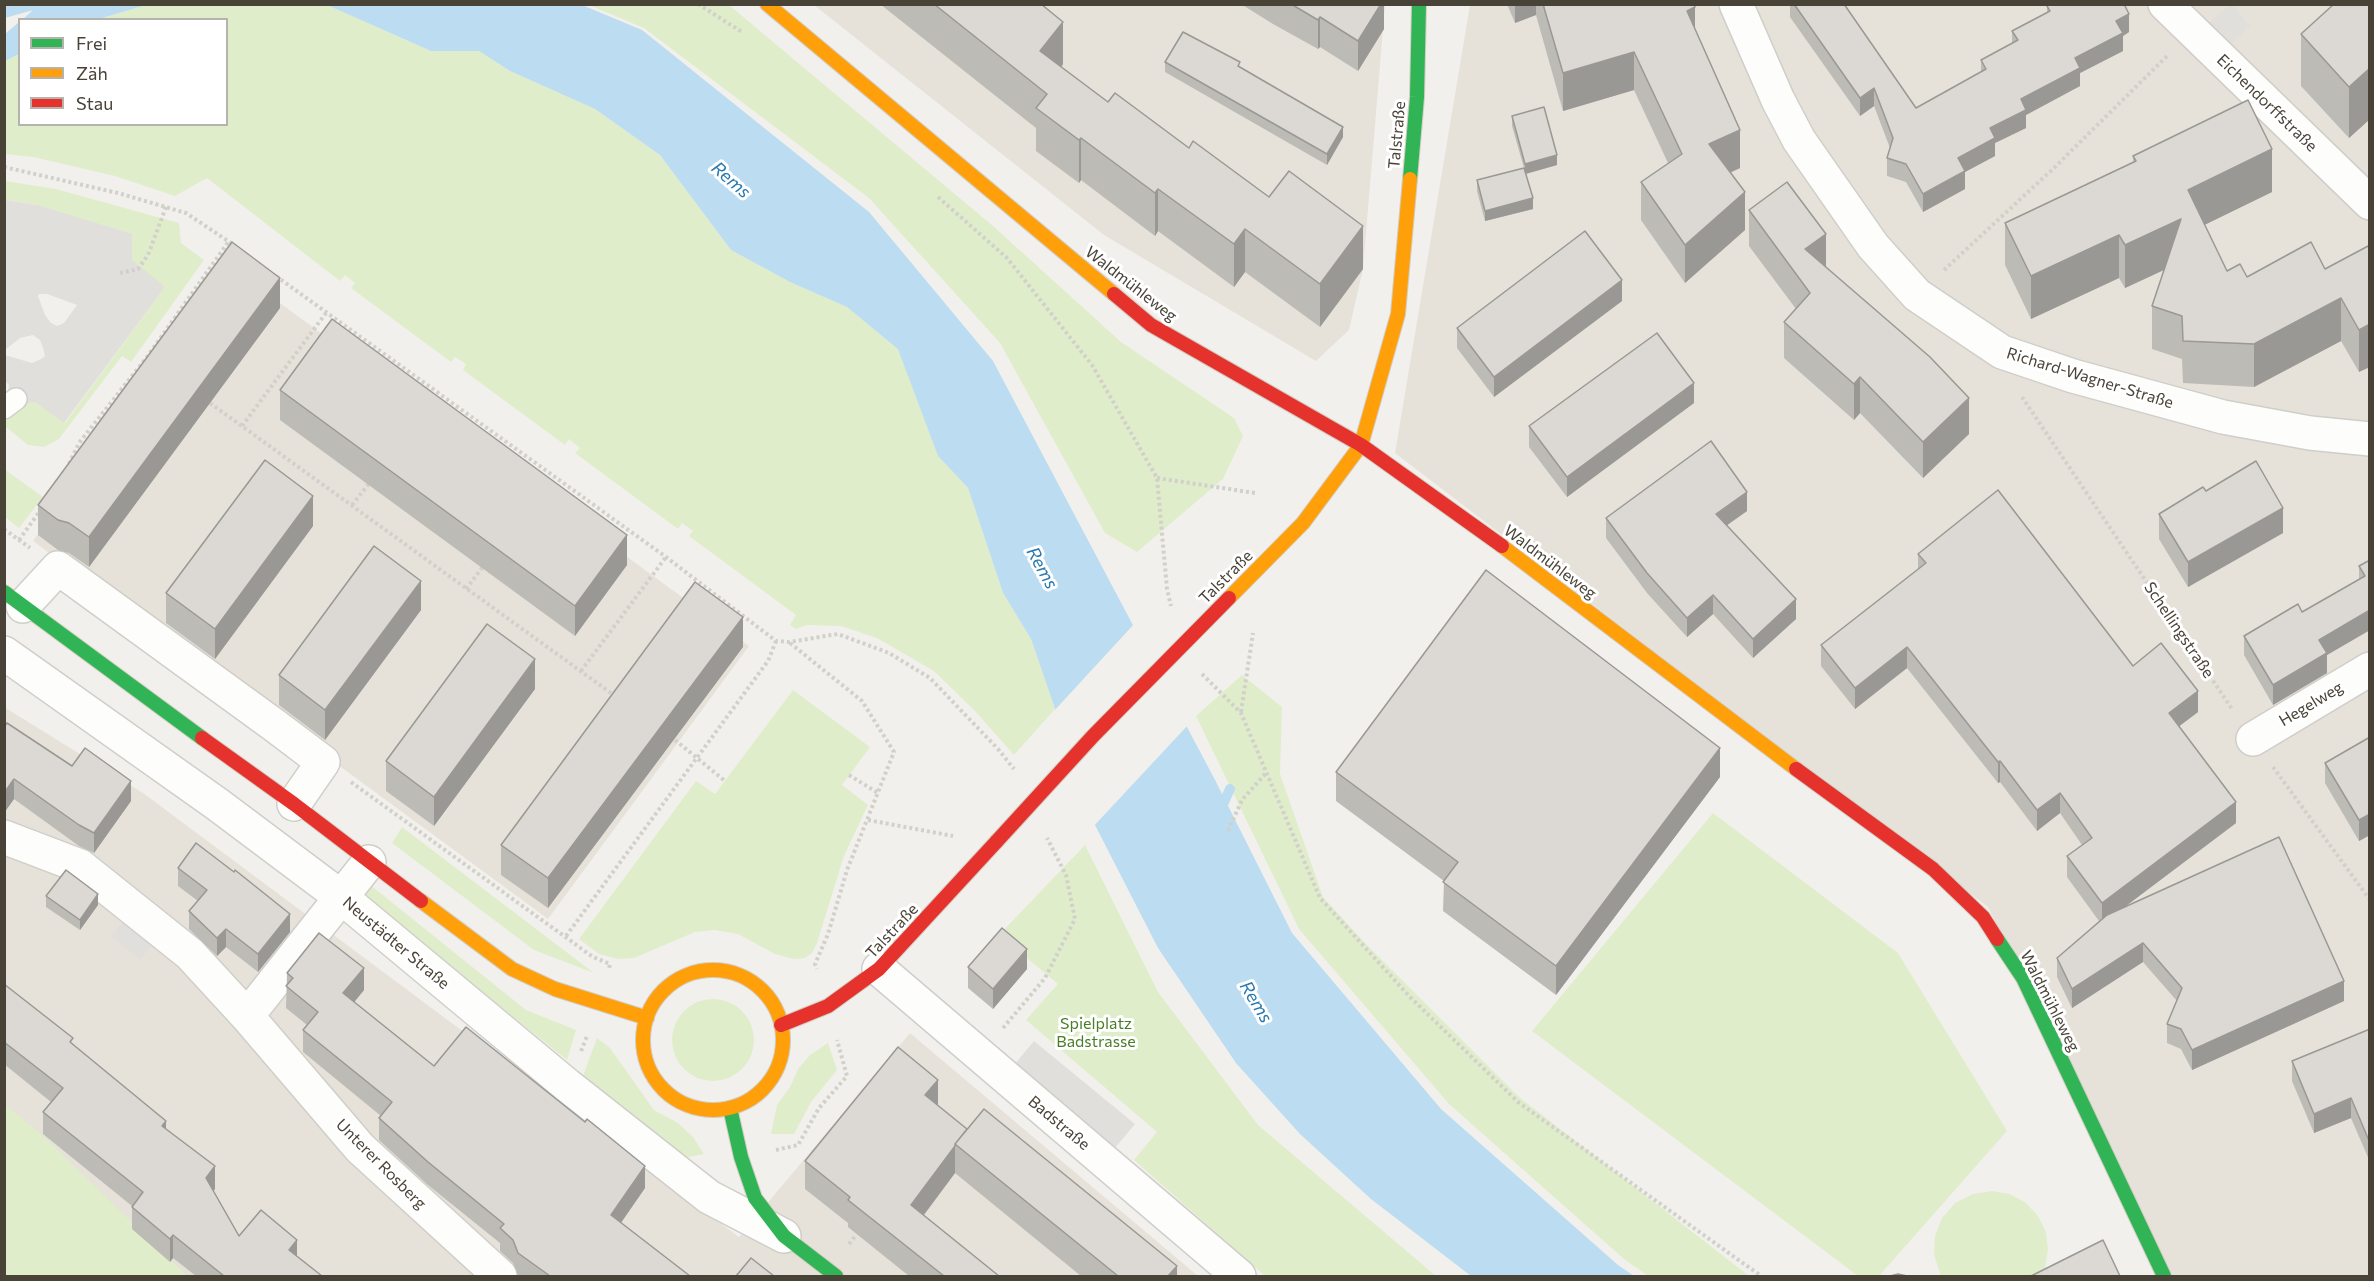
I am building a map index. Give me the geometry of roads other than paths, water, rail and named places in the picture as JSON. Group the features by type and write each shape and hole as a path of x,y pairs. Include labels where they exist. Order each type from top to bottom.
{"street":[{"name":"Waldmühleweg","path":"767,4 1151,326 1361,445 1475,525 1726,717 1933,869 1983,917 2023,978 2164,1276"},
{"name":"Talstraße","path":"781,1025 828,1006 879,969 1093,736 1303,523 1361,445 1398,314 1417,97 1419,4"},
{"name":"Richard-Wagner-Straße","path":"1736,4 1778,100 1799,141 1874,246 1917,295 2002,352 2073,376 2223,417 2310,433 2370,439"},
{"name":"Eichendorffstraße","path":"2164,4 2363,183"},
{"path":"294,804 323,762 58,567 14,599 155,705 294,804 512,969 555,989 647,1018"},
{"name":"Neustädter Straße","path":"4,653 217,804 341,897 567,1085 710,1197 784,1236 836,1276"},
{"name":"Hegelweg","path":"2253,740 2370,669"},
{"name":"Unterer Rosberg","path":"4,837 80,866 190,954 247,1016 360,1148 500,1276"},
{"path":"247,1016 369,862"},
{"path":"711,969 734,973 754,982 770,998 781,1025 784,1041 780,1063 769,1083 752,1099 730,1108 706,1110 683,1104 663,1090 650,1071 643,1048 644,1025 653,1003 669,985 689,974 711,969"},
{"name":"Badstraße","path":"879,969 1239,1276"},
{"name":"Neustädter Straße","path":"730,1108 741,1157 755,1198 784,1236"}],"water":[{"path":"5,4 146,4 102,18 24,18 33,10 5,18"},
{"name":"Rems","path":"327,5 582,5 642,30 869,212 993,361 1214,778 1292,933 1441,1109 1618,1265 1634,1276 1471,1276 1371,1199 1300,1134 1236,1063 1158,948 1095,825 1031,639 1003,593 968,488 938,456 898,349 847,307 790,282 731,250 660,155 595,109 510,71 479,51 431,51"},
{"path":"18,23 18,54 5,61 5,34"}],"waterway":[{"path":"1220,811 1230,789"}],"park label":[{"name":"Spielplatz Badstrasse","path":"1096,1033"}]}
